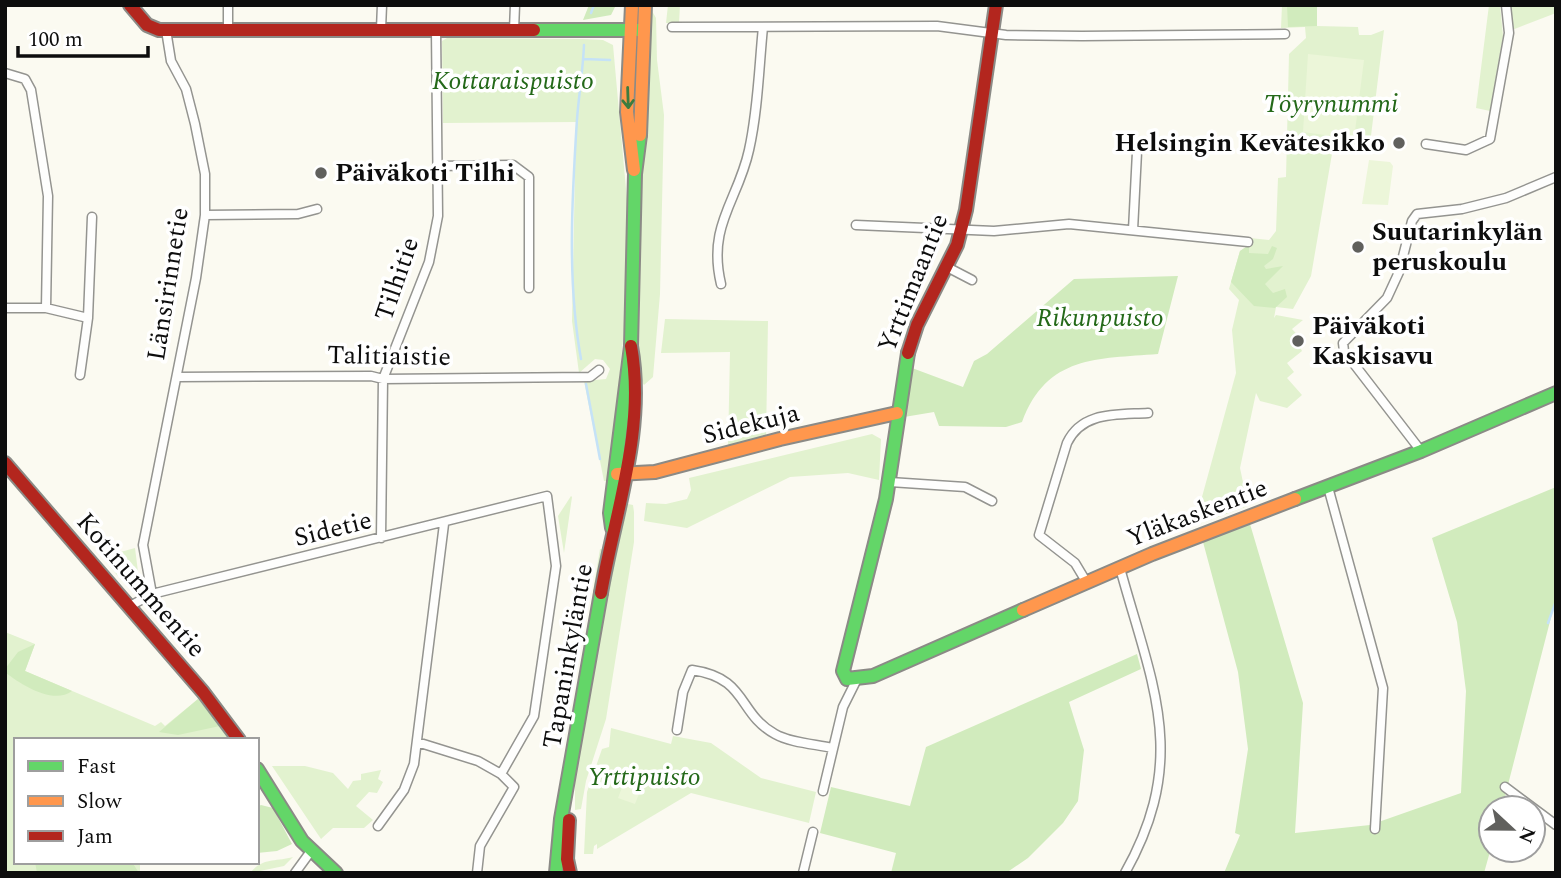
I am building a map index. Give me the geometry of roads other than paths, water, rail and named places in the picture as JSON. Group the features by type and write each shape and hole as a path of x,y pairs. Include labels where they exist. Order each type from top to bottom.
{"street":[{"path":"130,5 149,27 166,30 636,30"},
{"path":"228,5 228,30"},
{"path":"381,29 382,5"},
{"path":"514,30 515,5"},
{"name":"Tapaninkyläntie","path":"556,873 561,819 568,792 612,528 610,513 621,474 631,346 635,174 630,158 628,116 636,30 632,5"},
{"name":"Tapaninkyläntie","path":"636,30 645,5"},
{"name":"Yrttimaantie","path":"857,679 845,676 843,671 890,482 897,413 910,345 947,267 962,228 996,5"},
{"path":"1426,144 1466,150 1490,139 1509,33 1506,5"},
{"path":"672,27 937,26 992,34 1285,34"},
{"path":"721,284 718,270 719,231 749,151 764,27"},
{"name":"Länsirinnetie","path":"152,594 143,545 177,377 205,215 205,174 195,124 186,89 171,61 166,30"},
{"name":"Tilhitie","path":"382,538 383,379 429,262 438,216 436,30"},
{"path":"5,73 25,79 32,90 48,196 46,309"},
{"path":"1133,230 1137,152"},
{"path":"437,166 513,165 529,177 529,288"},
{"path":"1421,451 1345,351 1345,340 1387,298 1399,272 1412,221 1417,214 1462,209 1506,198 1556,177"},
{"path":"205,215 298,214 317,209"},
{"path":"80,375 88,317 92,217"},
{"path":"856,225 1027,230 1069,224 1243,241"},
{"path":"947,267 972,280"},
{"path":"5,308 46,309 88,317"},
{"name":"Talitiaistie","path":"177,377 590,377 599,370"},
{"name":"Yläkaskentie","path":"857,679 873,677 1120,568 1421,451 1556,393"},
{"name":"Sidekuja","path":"621,474 655,472 780,439 897,413"},
{"path":"1087,583 1080,568 1039,535 1068,443 1075,430 1090,419 1148,413"},
{"name":"Kotinummentie","path":"5,463 130,606 237,738"},
{"path":"890,482 965,487 992,501"},
{"path":"1328,487 1383,688 1375,829"},
{"name":"Sidetie","path":"130,606 152,594 444,524 547,496 556,566 534,716 501,774"},
{"path":"378,827 404,790 417,742 444,524"},
{"path":"1120,568 1149,671 1163,749 1155,803 1138,849 1125,873"},
{"path":"677,730 683,692 692,670 727,681 762,725 773,733 832,748"},
{"path":"823,791 843,707 857,679"},
{"path":"417,742 478,761 501,774 514,787 480,846 477,873"},
{"path":"259,772 311,851 336,873"},
{"path":"1505,787 1556,825"},
{"name":"Tapaninkyläntie","path":"568,792 567,859 570,873"},
{"path":"803,873 813,832"},
{"path":"295,873 311,851"}],"waterway":[{"path":"591,13 594,5"},
{"path":"581,359 574,300 572,239 577,119 584,45"},
{"path":"584,59 610,60"},
{"path":"586,384 600,459"},
{"path":"1548,623 1556,601"}],"place":[{"name":"Helsingin Kevätesikko","path":"1399,143"},
{"name":"Päiväkoti Tilhi","path":"321,173"},
{"name":"Suutarinkylän peruskoulu","path":"1358,247"},
{"name":"Päiväkoti Kaskisavu","path":"1298,341"}],"park label":[{"name":"Kottaraispuisto","path":"513,81"},
{"name":"Töyrynummi","path":"1331,104"},
{"name":"Rikunpuisto","path":"1100,318"},
{"name":"Yrttipuisto","path":"644,777"}]}
